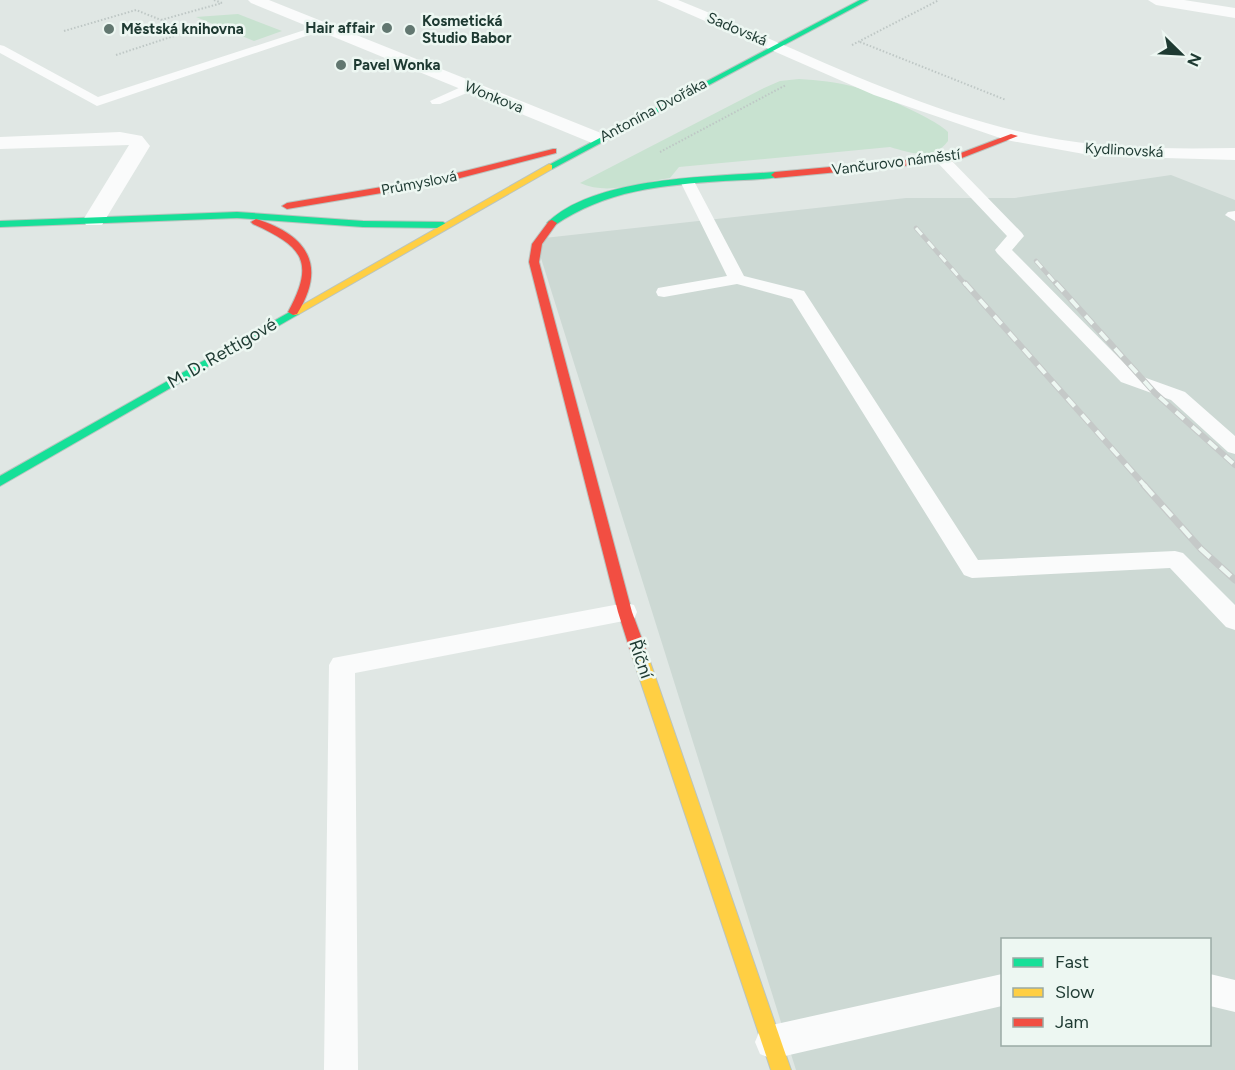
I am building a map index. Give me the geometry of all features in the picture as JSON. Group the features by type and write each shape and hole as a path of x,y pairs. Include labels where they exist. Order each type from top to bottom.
{"main road":[{"name":"Antonína Dvořáka","path":"445,225 599,139 865,0"},
{"name":"Vančurovo náměstí","path":"537,240 553,222 573,208 627,192 688,183 957,158 1014,136"},
{"name":"Průmyslová","path":"237,215 441,180 599,139"},
{"name":"Průmyslová","path":"237,215 282,232 300,245 307,258 308,285 293,312"},
{"name":"Průmyslová","path":"0,224 237,215 363,224 445,225"},
{"name":"M. D. Rettigové","path":"0,482 445,225"},
{"name":"Říční","path":"537,240 534,262 625,612 776,1056"}],"street":[{"name":"Wonkova","path":"256,0 599,139"},
{"name":"Sadovská","path":"665,0 776,46"},
{"path":"1156,0 1235,13"},
{"name":"Vančurovo náměstí","path":"776,46 821,66 954,117 1014,136"},
{"name":"Kydlinovská","path":"1014,136 1072,147 1118,151 1235,154"},
{"path":"0,143 120,138 135,140 140,146 94,220"}],"lane":[{"path":"0,48 97,102 323,27"},
{"path":"436,101 470,87"},
{"path":"942,159 1016,236 1003,250 1128,378 1178,396 1235,447"},
{"path":"688,183 737,279"},
{"path":"664,292 737,279 798,294 972,568 1175,559 1235,620"},
{"path":"341,1070 342,665 625,612"},
{"path":"776,1056 1001,990"},
{"path":"1211,990 1235,996"}],"path":[{"path":"651,157 821,66 859,41 939,0"},
{"path":"161,20 222,3"},
{"path":"64,31 136,10 186,32 116,55"},
{"path":"859,41 1007,100"}],"shaded area":[{"path":"1171,175 1235,200 1235,1070 796,1070 535,239 906,198 1015,198"}],"green space":[{"path":"238,14 282,31 254,41 196,17"},
{"path":"799,79 848,85 889,100 942,127 948,132 948,141 936,151 921,154 890,147 679,167 670,178 625,187 602,188 580,183 764,88 780,81"}],"railway":[{"path":"916,228 966,285"},
{"path":"1036,261 1057,285"},
{"path":"965,283 1146,487"},
{"path":"1056,283 1155,393 1235,465"},
{"path":"1144,485 1201,549 1235,580"}],"traffic: fast":[{"path":"549,167 865,0"},
{"path":"552,223 574,208 600,197 628,190 658,184 775,175"},
{"path":"0,224 237,215 363,224 443,225"},
{"path":"0,482 295,312"}],"traffic: slow":[{"path":"295,312 549,167"},
{"path":"638,650 781,1070"}],"traffic: jam":[{"path":"775,175 954,158 1014,136"},
{"path":"287,206 441,180 553,151"},
{"path":"256,222 286,238 297,246 304,256 308,267 307,280 293,312"},
{"path":"552,223 537,244 534,262 625,612 638,650"}],"place":[{"name":"Hair affair","path":"387,28"},
{"name":"Městská knihovna","path":"109,29"},
{"name":"Kosmetická Studio Babor","path":"410,30"},
{"name":"Pavel Wonka","path":"341,65"}]}
